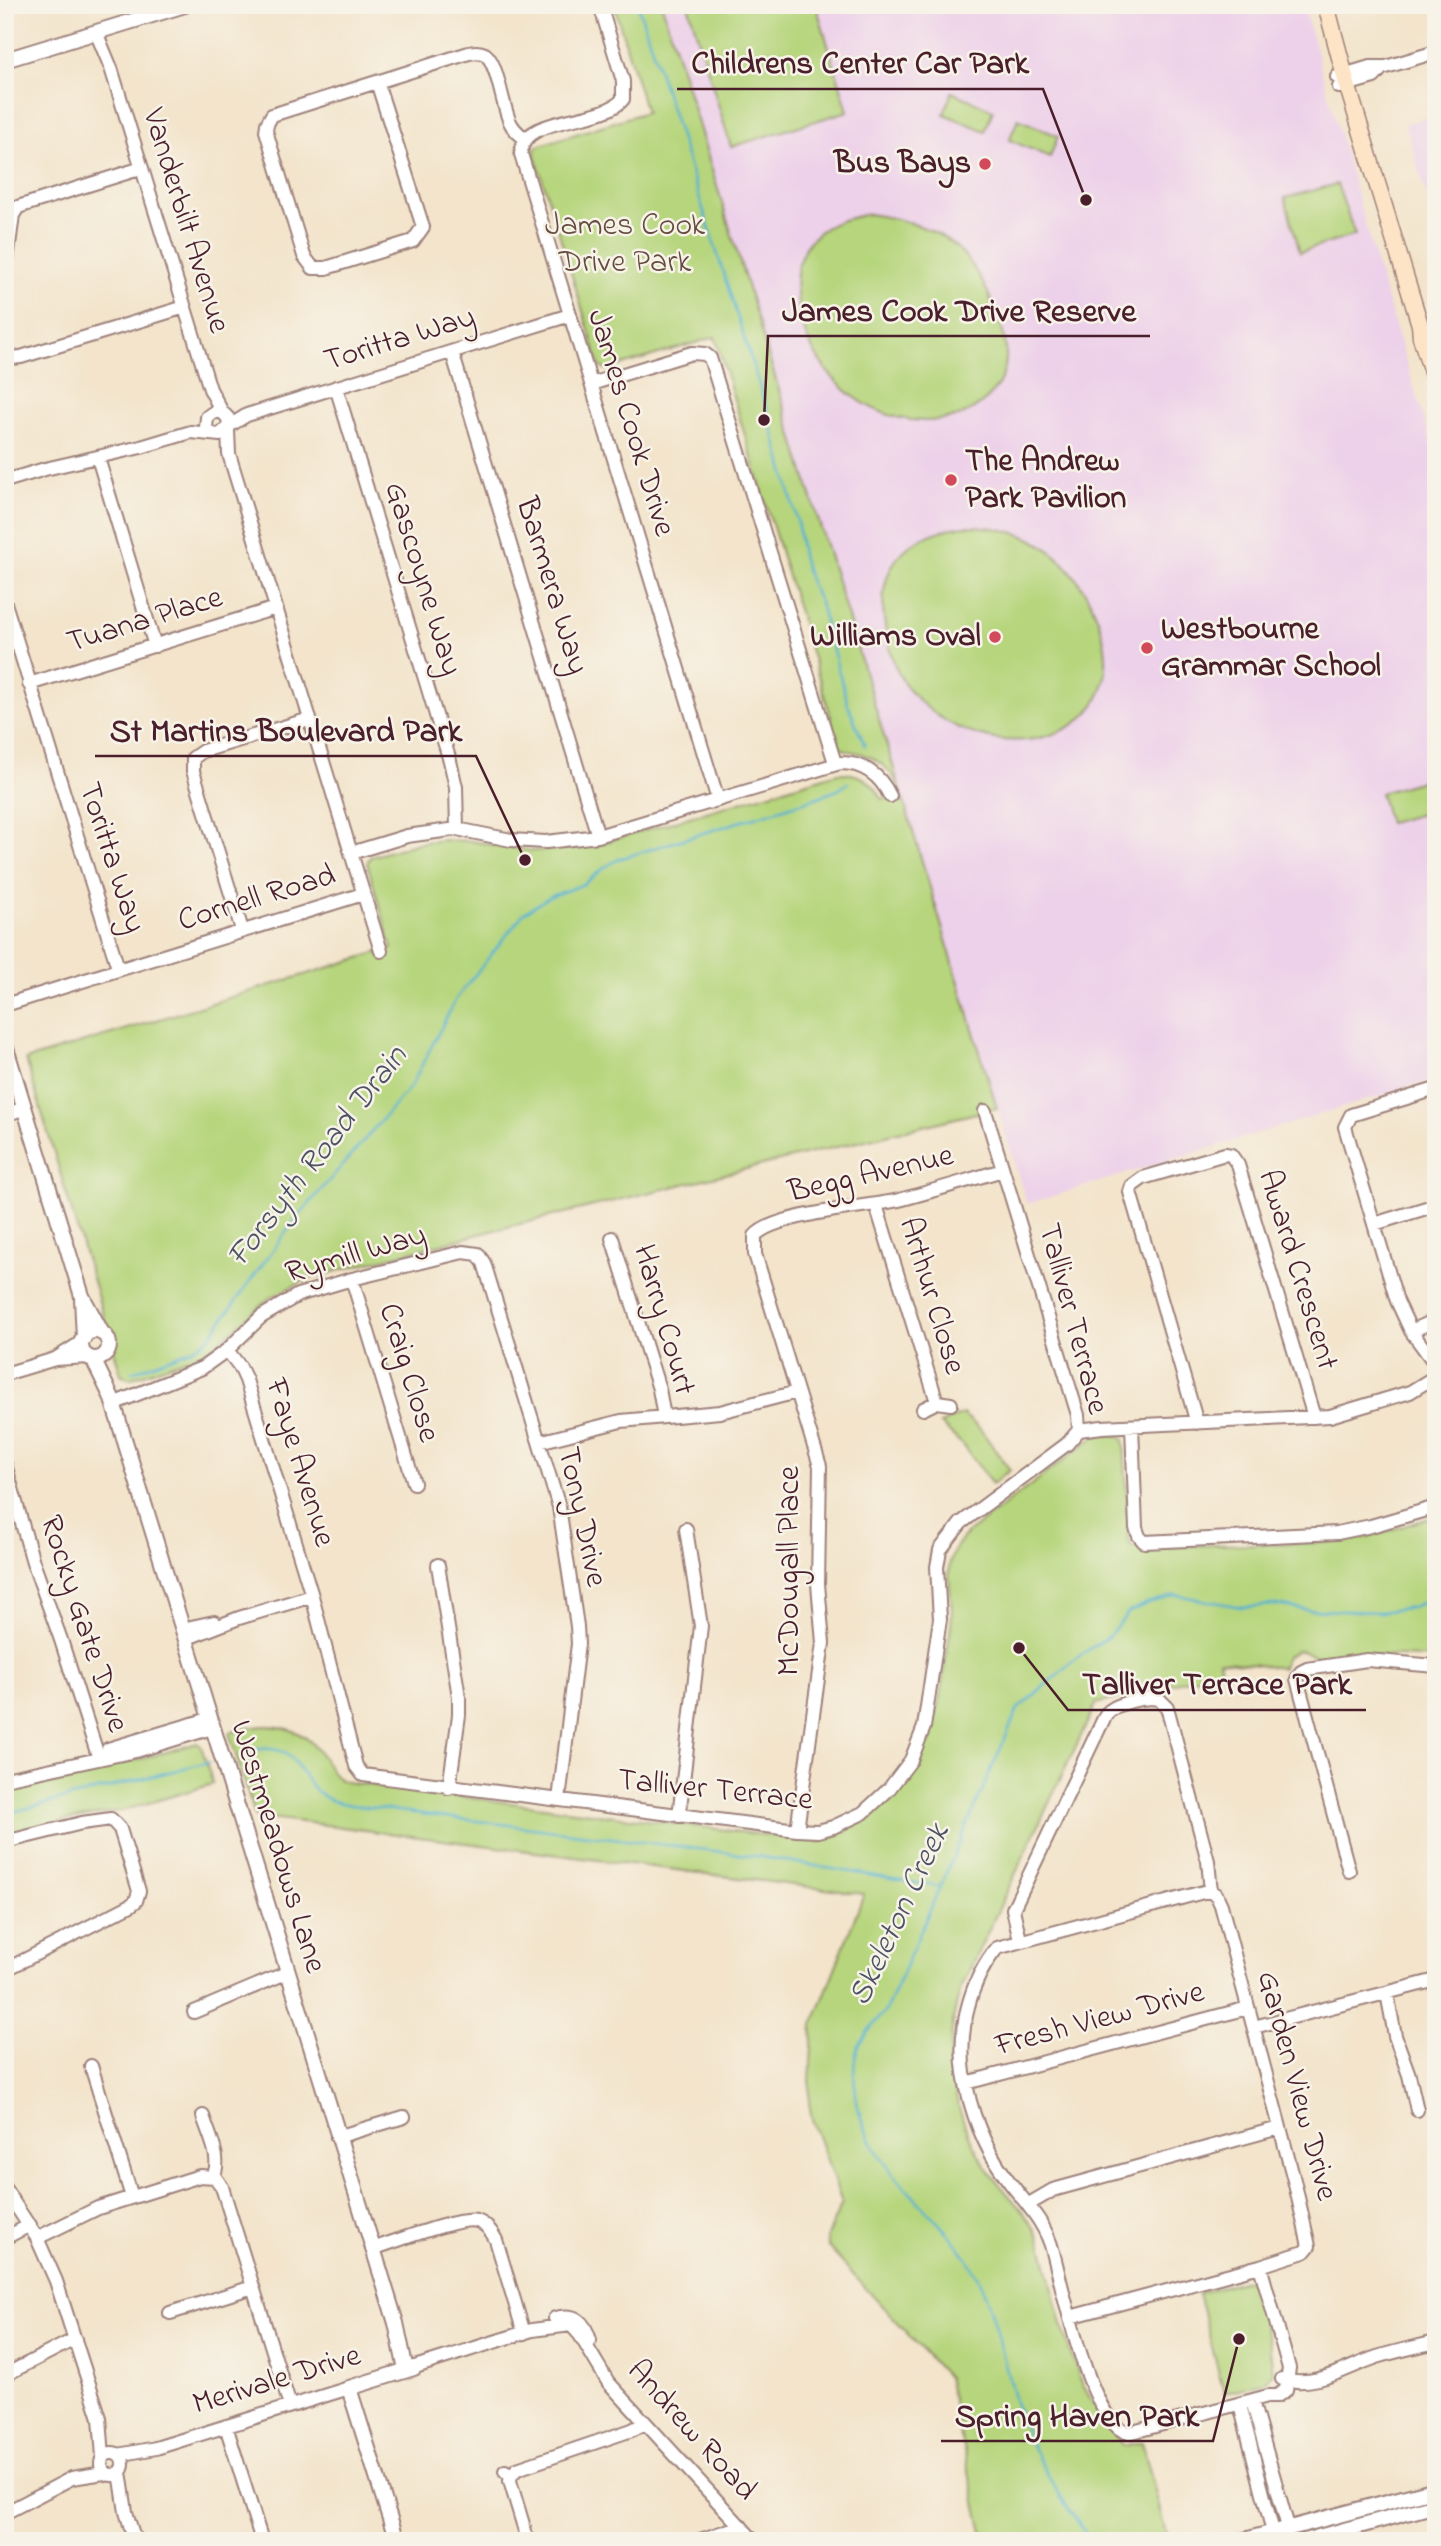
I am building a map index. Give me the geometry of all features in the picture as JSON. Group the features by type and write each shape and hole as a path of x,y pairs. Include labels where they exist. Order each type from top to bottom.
{"main road":[{"path":"1317,5 1420,325 1421,337 1436,385"},
{"path":"1326,5 1342,80"}],"street":[{"path":"5,60 185,5"},
{"path":"377,82 423,227 412,241 326,268 313,268 304,256 266,131 268,120 278,112 469,53 483,53 491,64 511,125 524,138 538,130 611,108 623,99 622,81 600,5"},
{"name":"Vanderbilt Avenue","path":"99,31 222,425 380,951"},
{"path":"1342,80 1370,67 1382,68 1436,52"},
{"name":"James Cook Drive","path":"524,138 521,154 718,800"},
{"path":"5,275 13,215 18,207 142,168"},
{"path":"5,355 11,358 21,357 185,307"},
{"name":"Toritta Way","path":"5,481 222,425 570,315"},
{"name":"Barmera Way","path":"452,352 598,836"},
{"path":"591,384 692,353 705,354 710,358 715,367 835,764"},
{"name":"Gascoyne Way","path":"336,387 450,761 456,787 457,829"},
{"name":"Vanderbilt Avenue","path":"207,418 209,389"},
{"path":"207,418 206,428 222,425"},
{"name":"Toritta Way","path":"191,432 207,418"},
{"path":"98,458 155,646"},
{"name":"Toritta Way","path":"5,603 118,968"},
{"name":"Tuana Place","path":"29,684 276,608"},
{"path":"242,930 193,771 193,758 203,751 310,719"},
{"path":"351,853 407,836 457,829 511,840 546,842 598,836 835,764 859,765 873,772 890,796"},
{"name":"Cornell Road","path":"5,1004 363,894"},
{"name":"Westmeadows Lane","path":"5,1045 82,1296 106,1339 110,1396"},
{"path":"1436,1089 1357,1113 1346,1121 1346,1134 1397,1301 1411,1332 1436,1365"},
{"path":"5,1115 24,1108"},
{"name":"Talliver Terrace","path":"312,1596 359,1773 370,1778 797,1830 818,1831 834,1827 863,1813 889,1789 911,1760 925,1727 940,1619 937,1567 940,1550 961,1523 1067,1444 1080,1430 1078,1415 985,1111"},
{"name":"Award Crescent","path":"1197,1423 1130,1192 1132,1186 1143,1178 1225,1154 1231,1155 1238,1165 1314,1417"},
{"name":"Begg Avenue","path":"755,1236 766,1227 810,1215 876,1205 1003,1170"},
{"name":"Arthur Close","path":"876,1205 937,1402"},
{"path":"1374,1224 1436,1205"},
{"name":"McDougall Place","path":"755,1236 755,1254 820,1466 818,1584 823,1643 797,1830"},
{"name":"Harry Court","path":"612,1238 659,1389 663,1417"},
{"name":"Rymill Way","path":"110,1396 149,1389 193,1373 227,1350 261,1317 282,1303 311,1290 463,1252 478,1254"},
{"name":"Tony Drive","path":"478,1254 484,1263 559,1507 577,1626 578,1644 559,1800"},
{"name":"Craig Close","path":"352,1279 414,1483"},
{"name":"Westmeadows Lane","path":"82,1296 83,1340"},
{"path":"1411,1332 1436,1320"},
{"path":"5,1374 55,1359 91,1358 105,1354 106,1339 91,1332 55,1359"},
{"path":"83,1340 84,1352 91,1358"},
{"name":"Faye Avenue","path":"227,1350 246,1380 312,1596"},
{"name":"Westmeadows Lane","path":"91,1358 110,1396 286,1973 411,2369"},
{"path":"1080,1430 1337,1414 1417,1389 1436,1376"},
{"path":"539,1443 597,1426 720,1412 797,1392"},
{"name":"Arthur Close","path":"923,1409 937,1402 951,1404"},
{"path":"1132,1426 1136,1528 1144,1542 1348,1532 1436,1507"},
{"name":"Rocky Gate Drive","path":"5,1464 33,1562 98,1756"},
{"path":"679,1816 701,1626 686,1529"},
{"path":"438,1564 459,1715 449,1788"},
{"path":"184,1634 312,1596"},
{"path":"1349,1871 1297,1677 1307,1669 1367,1660 1436,1667"},
{"name":"Garden View Drive","path":"1020,1940 1013,1909 1106,1714 1112,1709 1148,1698 1159,1699 1167,1707 1211,1870 1211,1891 1221,1905 1309,2246 1304,2252 1261,2266 1070,2317"},
{"path":"5,1779 210,1724"},
{"path":"5,1771 98,1756"},
{"path":"5,1842 82,1823 111,1819 120,1829 139,1891 136,1901 131,1905 5,1970"},
{"path":"1211,1891 996,1948 975,1987 966,2014 962,2041 966,2083 977,2125 987,2148 1015,2190 1029,2204 1051,2243 1078,2349 1093,2388 1114,2423 1123,2432 1129,2433 1283,2393 1289,2368 1261,2266"},
{"path":"194,2012 286,1973"},
{"path":"1254,2027 1436,1980"},
{"path":"1387,1993 1395,2036 1409,2075 1417,2110"},
{"name":"Fresh View Drive","path":"966,2083 1248,2008"},
{"path":"91,2066 132,2197"},
{"path":"203,2116 216,2160 217,2170 213,2176"},
{"path":"337,2137 404,2117"},
{"path":"1029,2204 1053,2190 1279,2128"},
{"path":"37,2238 89,2212 200,2176 213,2176"},
{"path":"213,2176 222,2187 290,2406"},
{"path":"5,2189 30,2225 56,2281 100,2417 123,2461 121,2470 126,2512 135,2541"},
{"path":"372,2249 461,2221 480,2222 490,2230 496,2240 524,2333 411,2369"},
{"path":"5,2238 30,2225"},
{"path":"170,2313 253,2287"},
{"name":"Andrew Road","path":"524,2333 572,2321 608,2382 754,2541"},
{"path":"5,2375 75,2339"},
{"path":"1285,2380 1314,2381 1341,2373 1379,2356 1436,2342"},
{"name":"Merivale Drive","path":"117,2454 156,2448 411,2369"},
{"path":"349,2388 397,2541"},
{"path":"1246,2403 1270,2464 1282,2535"},
{"path":"1246,2403 1256,2467 1282,2535"},
{"path":"100,2417 101,2466 126,2512"},
{"path":"528,2541 508,2473 632,2430 645,2423"},
{"path":"226,2426 262,2541"},
{"name":"Merivale Drive","path":"121,2470 156,2448"},
{"path":"5,2513 72,2478 109,2453 117,2454"},
{"path":"1256,2467 1270,2464"},
{"path":"72,2478 105,2473 114,2475 121,2470"},
{"path":"1241,2541 1282,2535 1436,2489"},
{"path":"1304,2541 1436,2504"},
{"path":"697,2541 741,2526"}],"shaded area":[{"name":"Westbourne Grammar School","path":"662,5 1303,5 1383,287 1436,458 1436,1079 1027,1204"},
{"path":"1436,114 1436,226 1405,124"}],"green space":[{"name":"James Cook Drive Park","path":"614,5 662,5 997,1108 495,1230 310,1278 271,1297 217,1343 195,1356 130,1379 121,1374 26,1060 392,948 367,863 370,857 418,843 442,840 470,841 533,851 585,848 838,773 864,778 882,799 901,793 891,774 881,764 840,747 715,337 606,370 600,367 534,152 537,146 646,112"},
{"path":"688,5 816,5 848,111 731,147"},
{"path":"952,92 993,110 985,131 944,114"},
{"path":"1018,119 1058,136 1050,157 1009,140"},
{"path":"1337,184 1355,235 1300,252 1285,198"},
{"path":"868,214 915,224 947,240 966,257 984,286 993,303 1004,337 1005,367 993,392 972,410 955,417 926,421 898,418 872,408 849,393 829,373 813,350 802,323 797,295 797,271 801,256 809,242 827,227"},
{"name":"Williams Oval","path":"964,526 1000,529 1033,540 1053,553 1085,592 1097,617 1104,642 1106,667 1101,691 1088,712 1067,728 1024,740 980,736 939,716 921,702 899,675 887,637 884,614 884,593 888,576 895,560 922,538"},
{"path":"1429,779 1436,800 1436,810 1389,823 1380,793"},
{"path":"963,1414 980,1429 1010,1470 992,1484 963,1445 940,1424"},
{"path":"1097,1435 1120,1436 1124,1440 1129,1541 1132,1547 1341,1542 1368,1537 1436,1516 1436,1658 1361,1654 1321,1658 1298,1650 1286,1657 1282,1668 1219,1660 1221,1671 1096,1704 961,1988 955,2011 951,2058 958,2103 975,2147 987,2168 1023,2212 1041,2241 1065,2334 1084,2387 1123,2446 1142,2442 1168,2541 985,2541 947,2377 828,2247 827,2236 842,2203 812,2119 809,2103 813,2025 864,1894 255,1816 229,1733 267,1726 291,1730 311,1743 333,1774 345,1782 821,1842 875,1813 895,1795 911,1775 923,1753 939,1700 949,1640 952,1610 949,1568 954,1550 970,1531"},
{"path":"197,1743 201,1746 213,1784 125,1810 5,1835 5,1789 145,1758"},
{"path":"1246,2280 1254,2284 1269,2343 1273,2372 1265,2382 1224,2393 1198,2293"}],"waterway":[{"name":"Forsyth Road Drain","path":"638,5 771,422 797,520 809,580 820,603 848,705 865,746"},
{"name":"Forsyth Road Drain","path":"132,1372 191,1350 209,1338 295,1220 411,1086 456,999 524,913 549,897 584,884 619,859 807,801 838,790 848,783"},
{"name":"Skeleton Creek","path":"1091,2541 1050,2479 1032,2446 1018,2411 990,2307 976,2274 950,2236 888,2167 864,2126 855,2084 857,2051 866,2034 886,2010 1018,1709 1075,1659 1108,1637 1129,1612 1176,1595 1241,1607 1276,1605 1308,1610 1381,1612 1412,1607 1436,1597"},
{"path":"247,1751 264,1749 285,1753 320,1794 347,1804 762,1857 940,1887"},
{"path":"5,1814 208,1762"}],"place":[{"name":"Bus Bays","path":"985,164"},
{"name":"Childrens Center Car Park","path":"1086,200"},
{"name":"James Cook Drive Reserve","path":"764,420"},
{"name":"The Andrew Park Pavilion","path":"951,480"},
{"name":"Williams Oval","path":"995,637"},
{"name":"Westbourne Grammar School","path":"1147,648"},
{"name":"St Martins Boulevard Park","path":"525,860"},
{"name":"Talliver Terrace Park","path":"1019,1648"},
{"name":"Spring Haven Park","path":"1239,2339"}]}
